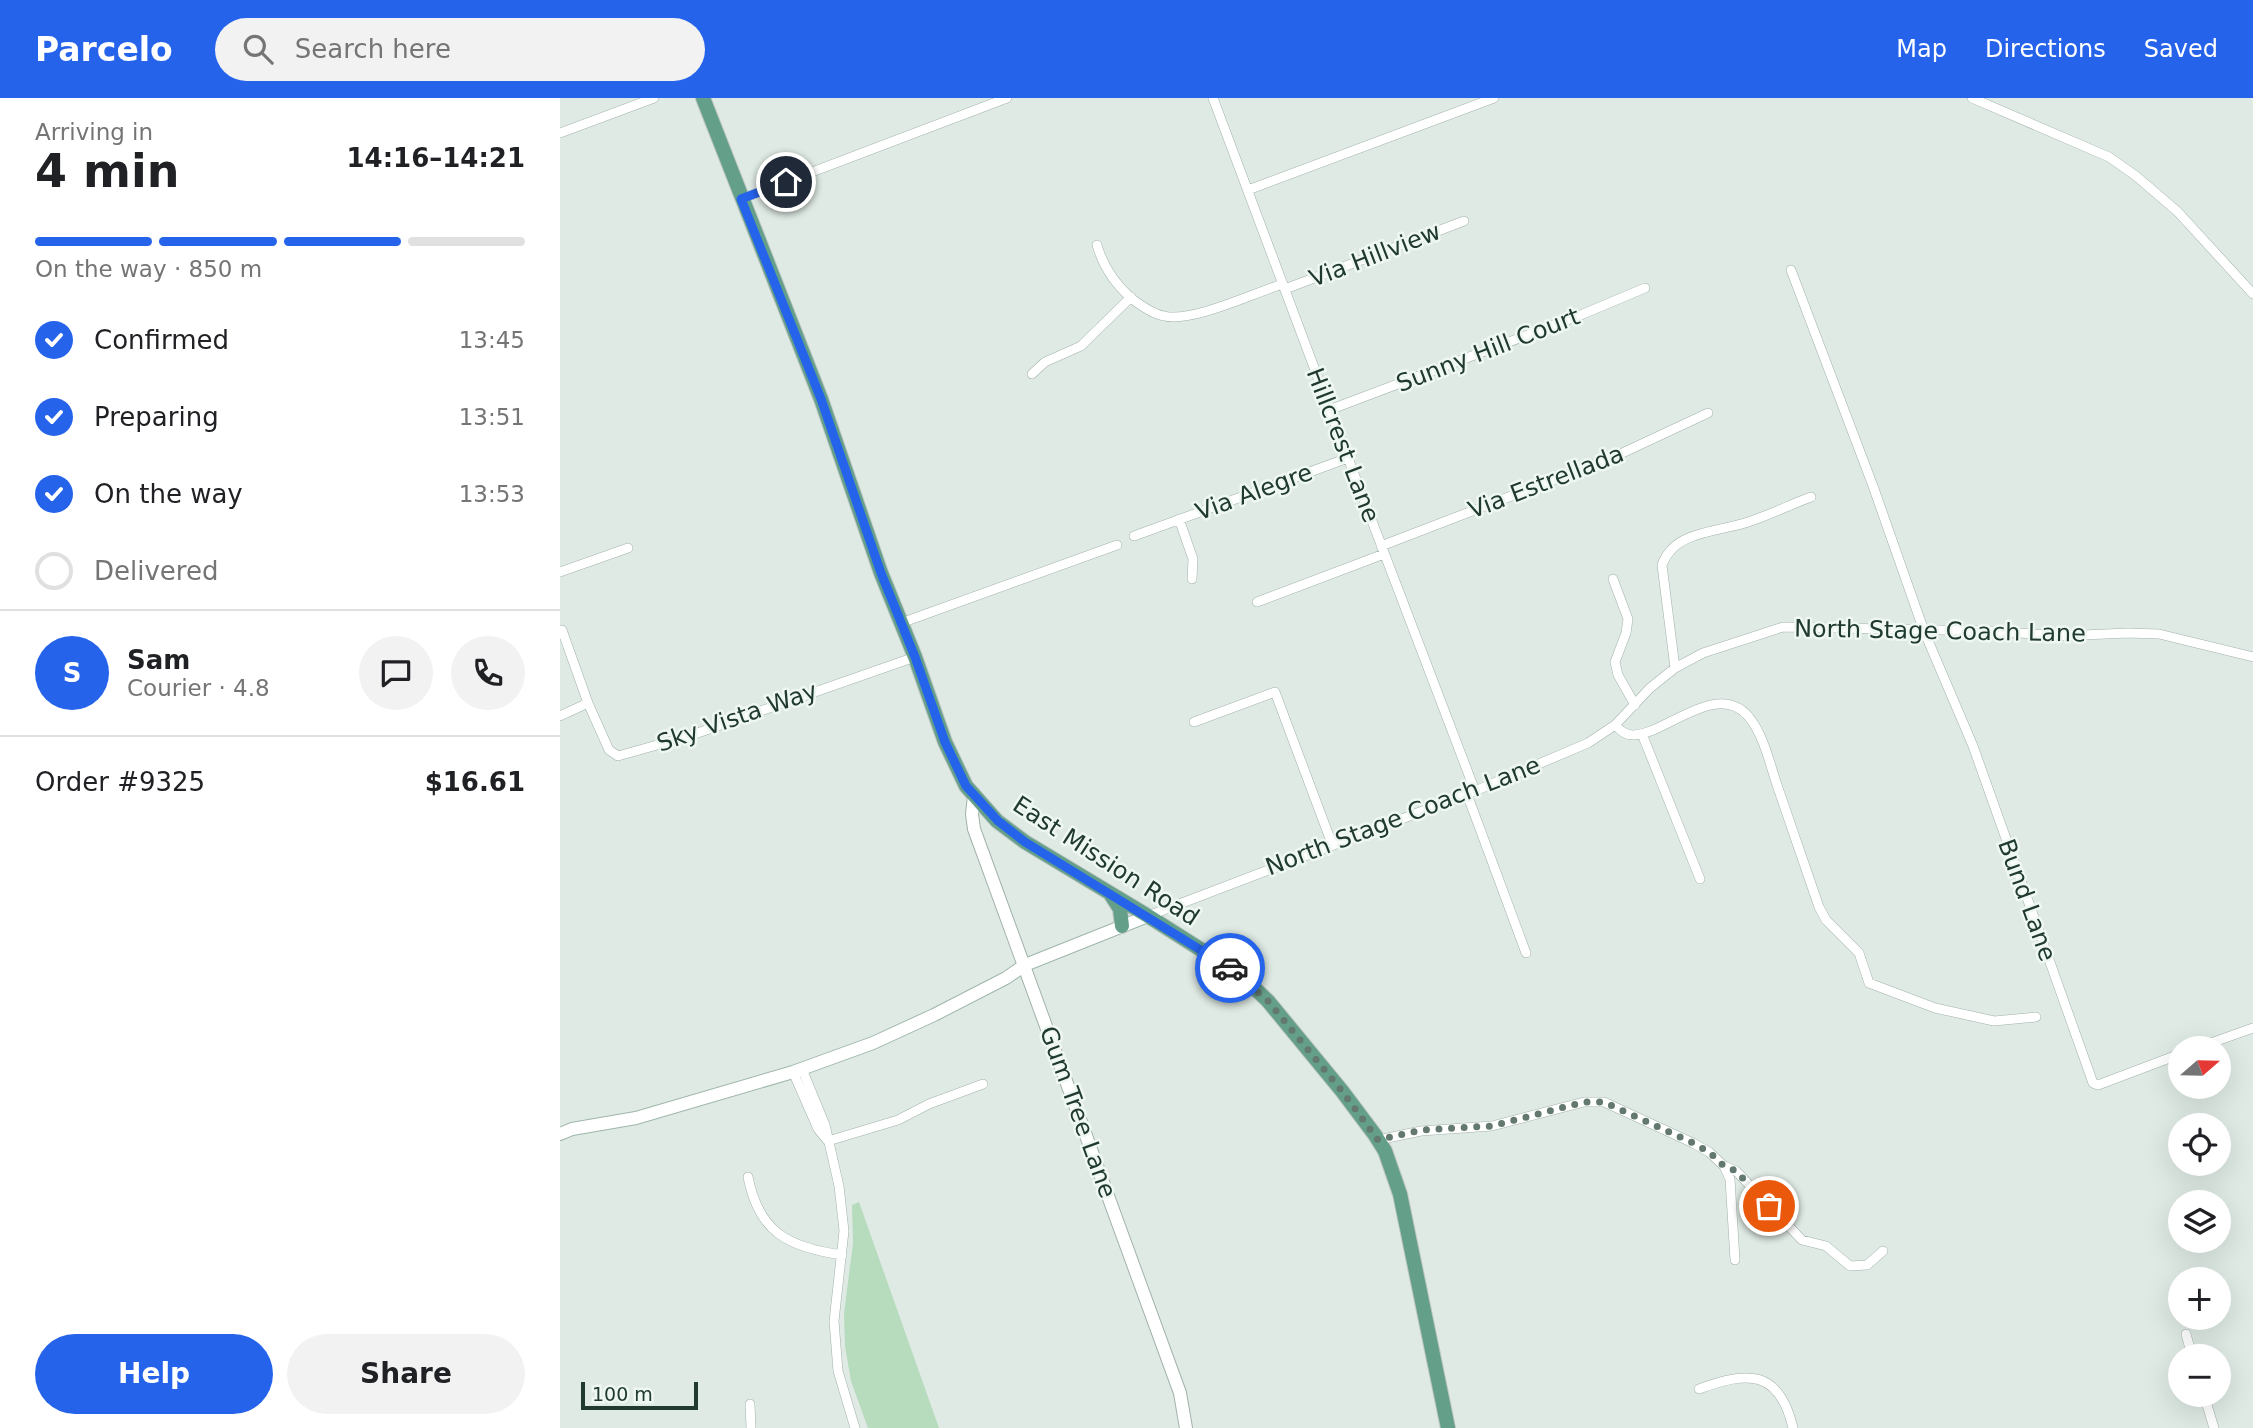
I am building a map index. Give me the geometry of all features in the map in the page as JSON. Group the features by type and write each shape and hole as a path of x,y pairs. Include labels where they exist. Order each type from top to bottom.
{"main road":[{"name":"East Mission Road","path":"703,98 821,399 853,494 945,742 966,786 998,821 1025,842 1241,975 1261,994 1342,1091 1378,1140 1392,1170 1403,1205 1448,1428"},
{"path":"1111,894 1120,909 1122,926"}],"street":[{"path":"560,133 654,98"},
{"path":"741,199 1006,98"},
{"name":"Hillcrest Lane","path":"1213,98 1383,550 1526,953"},
{"path":"1248,191 1494,98"},
{"path":"1972,98 2109,157 2178,212 2253,294"},
{"name":"Via Hillview","path":"1097,244 1102,264 1120,288 1139,304 1164,316 1191,316 1284,287 1464,221"},
{"path":"1791,270 1873,486 1924,631"},
{"name":"Sunny Hill Court","path":"1329,410 1645,288"},
{"path":"1032,374 1045,362 1082,346 1131,297"},
{"name":"Via Estrellada","path":"1257,602 1618,455 1708,413"},
{"name":"Via Alegre","path":"1192,579 1193,559 1179,519 1348,458"},
{"path":"1675,668 1662,565 1666,556 1680,542 1695,535 1746,523 1811,497"},
{"path":"1134,536 1179,519"},
{"path":"901,623 1117,545"},
{"path":"560,572 628,548"},
{"path":"1613,579 1628,620 1615,662 1626,693 1635,705"},
{"name":"North Stage Coach Lane","path":"560,1134 572,1129 636,1118 798,1071 873,1042 934,1015 1006,978 1025,965 1471,792 1588,743 1615,725 1650,688 1675,668 1703,653 1783,627 1992,631 2061,636 2159,634 2253,657"},
{"name":"Sky Vista Way","path":"562,631 588,703 609,750 618,757 689,736 915,657"},
{"name":"Bund Lane","path":"1924,631 1973,746 2093,1083 2098,1085 2168,1059"},
{"path":"1194,722 1275,692 1332,844"},
{"path":"560,716 588,703"},
{"path":"1615,725 1624,733 1642,734 1713,704 1722,704 1748,716 1763,744 1819,907 1826,920 1859,953 1869,982 1935,1008 1994,1021 2036,1017"},
{"path":"1642,734 1700,879"},
{"name":"Gum Tree Lane","path":"974,796 974,829 1180,1393 1186,1428"},
{"path":"2231,1036 2253,1028"},
{"path":"798,1071 818,1129 828,1141 839,1186 844,1231 834,1321 841,1381 855,1428"},
{"path":"828,1141 898,1120 929,1104 984,1084"},
{"path":"1378,1140 1421,1130 1492,1126 1584,1102 1604,1102 1709,1152 1724,1166 1736,1171 1802,1240 1826,1246 1850,1266 1867,1265 1883,1251"},
{"path":"1724,1166 1730,1179 1735,1260"},
{"path":"748,1177 752,1200 768,1226 794,1243 842,1255"},
{"path":"2186,1334 2189,1344"},
{"path":"1699,1389 1728,1379 1756,1378 1781,1395 1793,1428"},
{"path":"750,1404 751,1428"},
{"path":"2208,1407 2214,1428"}],"green space":[{"path":"859,1202 939,1428 868,1428 851,1381 845,1346 844,1313 853,1243 852,1205"}],"way so far":[{"path":"1230,968 1268,1001 1342,1091 1378,1140 1421,1130 1492,1126 1584,1102 1604,1102 1709,1152 1724,1166 1736,1171 1769,1206"}],"route":[{"path":"786,182 741,199 835,435 881,573 945,742 966,786 998,821 1025,842 1230,968"}]}
